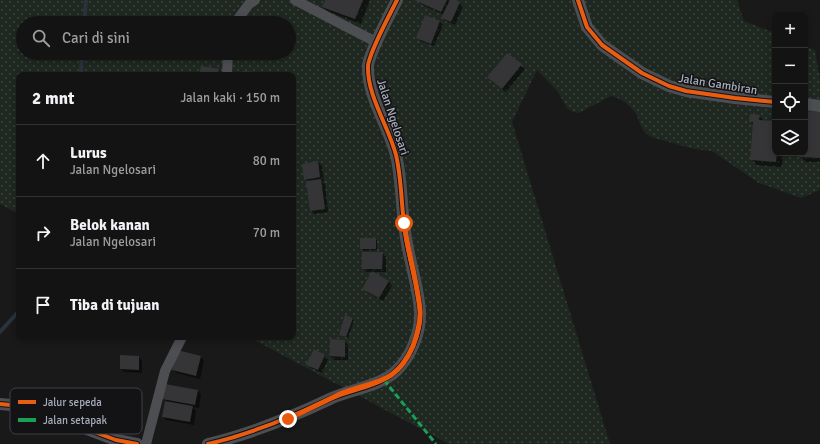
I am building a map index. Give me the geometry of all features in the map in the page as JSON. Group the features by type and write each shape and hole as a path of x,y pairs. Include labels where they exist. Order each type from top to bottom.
{"street":[{"path":"240,16 249,4 255,0"},
{"path":"294,0 376,42"},
{"name":"Jalan Ngelosari","path":"208,444 222,441 288,419 341,394 384,380 395,373 403,364 413,344 419,326 420,312 407,245 398,164 394,146 371,89 368,65 376,42 397,0"},
{"name":"Jalan Gambiran","path":"578,0 587,27 602,45 642,73 669,86 686,91 772,102"},
{"path":"227,72 228,60"},
{"path":"808,104 820,106"},
{"path":"146,444 165,372 181,340"},
{"path":"0,404 10,405"},
{"path":"100,434 110,438 137,444"}],"shaded area":[{"path":"0,0 737,0 744,21 772,32 772,156 808,156 808,47 815,50 820,79 820,190 801,198 759,183 712,151 694,149 651,137 643,129 636,114 630,107 615,97 611,96 579,113 573,112 567,108 558,92 537,70 512,122 610,444 449,444 255,340 296,340 296,72 16,72 16,212 0,204"}],"building":[{"path":"325,0 363,0 355,19 322,7"},
{"path":"414,0 447,0 441,12"},
{"path":"450,0 460,2 451,22 441,18"},
{"path":"425,15 440,21 431,44 416,38"},
{"path":"507,53 522,64 502,89 487,77"},
{"path":"201,66 219,69 218,72 200,72"},
{"path":"808,111 820,112 820,158 799,157 808,156"},
{"path":"750,114 760,115 759,120 772,121 772,156 777,156 776,162 750,160 753,122 749,122"},
{"path":"318,161 320,177 304,180 302,164"},
{"path":"321,179 325,209 310,211 306,181"},
{"path":"360,238 376,238 376,249 360,249"},
{"path":"362,252 383,252 382,269 362,269"},
{"path":"372,271 389,281 379,298 362,289"},
{"path":"345,315 353,318 346,337 339,335"},
{"path":"330,339 345,340 345,357 330,356"},
{"path":"314,349 325,355 318,370 306,365"},
{"path":"177,350 201,356 196,376 172,370"},
{"path":"120,355 139,356 139,370 120,369"},
{"path":"165,384 198,390 195,405 162,399"},
{"path":"165,401 193,406 190,422 162,417"}],"waterway":[{"path":"85,16 86,0"},
{"path":"81,72 82,60"},
{"path":"0,332 16,314"}],"marked path":[{"path":"384,380 436,444"}],"cycle path":[{"path":"208,444 271,424 332,398 375,384 396,371 406,359 414,344 419,327 420,311 406,241 398,164 393,144 371,89 368,66 377,41 397,0"},
{"path":"578,0 587,27 602,45 642,73 669,86 686,91 772,102"},
{"path":"0,404 10,405"},
{"path":"100,434 116,440 137,444"}],"route":[{"path":"288,419 341,394 384,380 395,373 409,355 416,339 420,312 404,223"}]}
